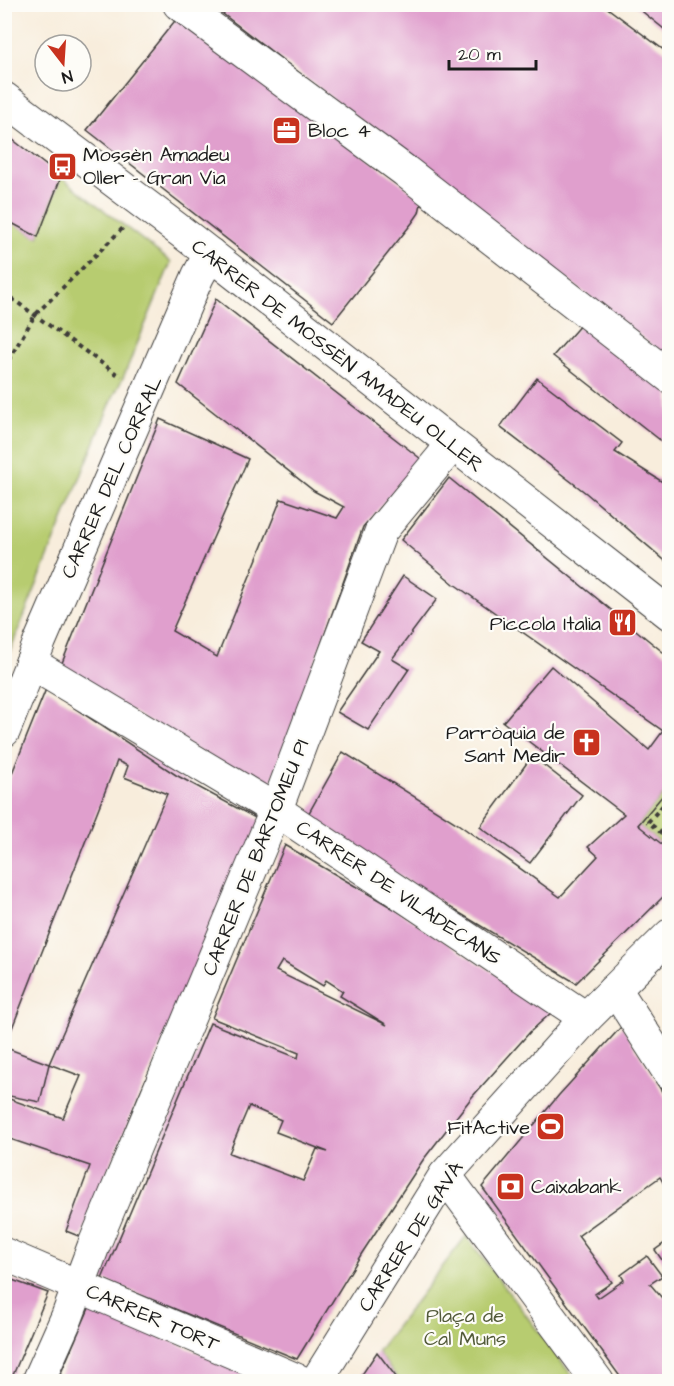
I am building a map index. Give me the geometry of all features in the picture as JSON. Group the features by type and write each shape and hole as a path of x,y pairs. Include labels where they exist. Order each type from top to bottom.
{"street":[{"path":"179,4 405,171 669,377"},
{"name":"CARRER DE MOSSÈN AMADEU OLLER","path":"4,98 210,254 669,614"},
{"name":"CARRER DEL CORRAL","path":"4,731 43,670 192,291 210,254"},
{"name":"CARRER DE BARTOMEU PI","path":"38,1382 276,810 381,531 453,444"},
{"name":"CARRER DE VILADECANS","path":"43,670 276,810 586,1018"},
{"name":"CARRER DE GAVÀ","path":"316,1382 445,1175 586,1018 669,935"},
{"path":"613,991 621,998 669,1074"},
{"path":"445,1175 598,1382"},
{"name":"CARRER TORT","path":"4,1254 302,1382"}],"path":[{"path":"4,368 35,315 128,222"},
{"path":"4,293 123,378"},
{"path":"669,806 665,803 648,822 669,840"}],"green space":[{"path":"61,177 171,262 113,397 5,663 5,219 38,237"},
{"path":"669,788 669,850 638,825"},
{"name":"Plaça de Cal Muns","path":"466,1236 576,1381 400,1381 377,1352"}],"building":[{"path":"210,4 602,4 669,54 669,358"},
{"path":"633,4 669,4 669,33"},
{"path":"178,17 422,199 419,213 412,223 333,322 87,130"},
{"path":"4,133 61,177 38,237 4,219"},
{"path":"216,299 421,459 363,527 268,793 60,668 160,419 248,459 172,631 217,657 281,499 337,518 344,507 314,491 178,384"},
{"path":"583,322 669,387 669,447 553,356"},
{"path":"537,378 622,443 615,452 669,486 669,564 586,493 500,427"},
{"path":"449,478 669,657 669,788 638,825 669,850 669,891 576,983 305,820 343,752 458,824 560,897 598,856 588,847 624,814 503,722 551,666 649,750 663,731 454,584 401,540"},
{"path":"403,576 437,599 392,659 409,669 368,730 337,712 379,651 361,641"},
{"path":"46,689 176,775 261,821 138,1097 81,1237 66,1231 90,1166 4,1137 4,1097 63,1118 81,1076 49,1064 167,794 124,777 128,766 117,761 5,1046 4,793"},
{"path":"532,756 582,795 530,863 480,827"},
{"path":"285,845 396,910 553,1011 530,1032 472,1097 423,1160 297,1359 102,1279 210,1023 298,1058 299,1053 212,1018","holes":["282,961 323,986 326,980 343,991 340,996 387,1025 276,971","249,1106 281,1120 276,1132 328,1152 317,1149 303,1181 229,1153"]},
{"path":"622,1026 669,1103 669,1193 660,1177 578,1236 612,1282 595,1294 598,1298 624,1280 621,1275 647,1256 662,1276 650,1284 662,1298 669,1293 669,1382 624,1382 482,1187 559,1095"},
{"path":"4,1047 49,1064 40,1102 4,1095"},
{"path":"669,1240 669,1270 655,1250"},
{"path":"4,1277 48,1293 10,1382 4,1382"},
{"path":"90,1306 266,1382 57,1382"},
{"path":"377,1352 400,1382 357,1382"}],"place":[{"name":"Bloc 4","path":"287,130"},
{"name":"Mossèn Amadeu Oller - Gran Via","path":"62,166"},
{"name":"Piccola Italia","path":"622,623"},
{"name":"Parròquia de Sant Medir","path":"586,743"},
{"name":"FitActive","path":"551,1127"},
{"name":"Caixabank","path":"510,1186"}]}
